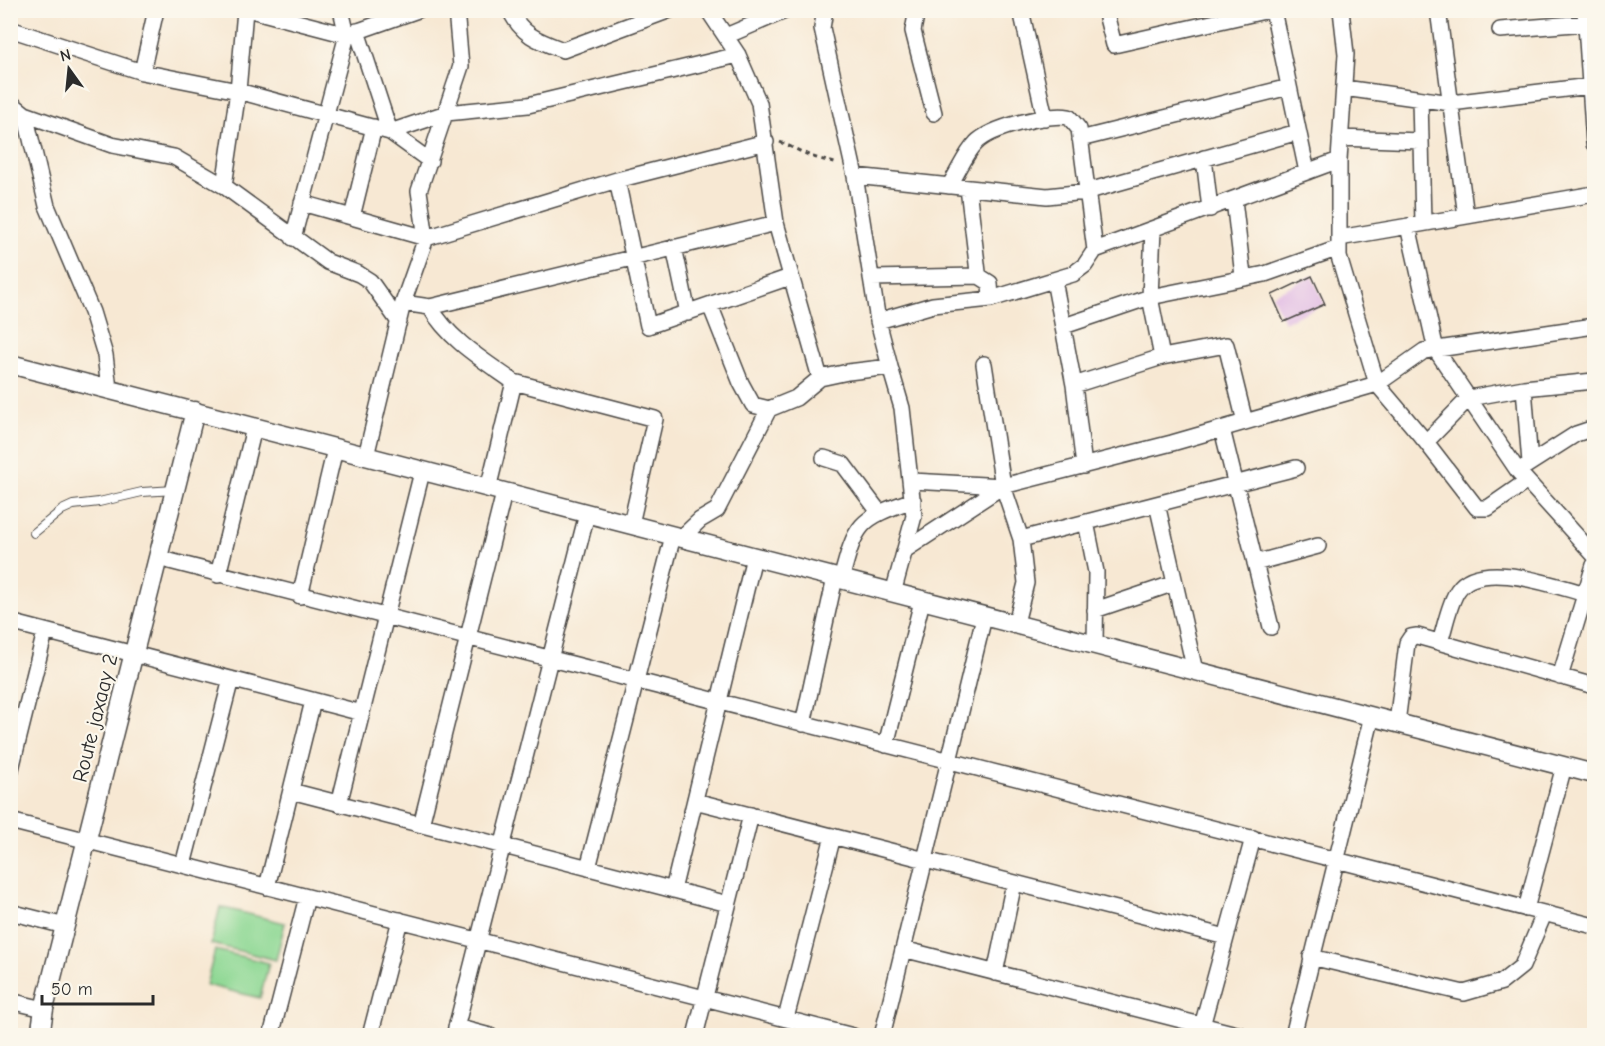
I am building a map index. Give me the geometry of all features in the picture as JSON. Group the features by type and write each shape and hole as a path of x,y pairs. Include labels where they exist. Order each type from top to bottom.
{"street":[{"path":"142,72 156,10"},
{"path":"224,186 238,91 244,10"},
{"path":"251,10 352,33 418,10"},
{"path":"341,10 390,132"},
{"path":"366,456 403,303 426,238 418,191 461,66 456,10"},
{"path":"510,10 517,26 533,39 563,50 670,10"},
{"path":"708,10 738,55 759,103 776,224 820,378"},
{"path":"825,10 822,28 853,171 878,321 902,408 912,481 914,516 893,593"},
{"path":"917,10 913,31 934,113"},
{"path":"1021,10 1045,118"},
{"path":"1105,10 1114,45 1271,10 1307,172"},
{"path":"1341,10 1346,54 1339,160 1339,257 1377,384 1477,508 1488,508 1525,472 1576,434 1594,428"},
{"path":"1438,10 1466,216"},
{"path":"726,36 782,11"},
{"path":"1500,30 1586,17 1594,144"},
{"path":"10,29 142,72 238,91 390,132 430,161"},
{"path":"293,238 326,114 352,33"},
{"path":"390,132 446,113 528,105 738,55"},
{"path":"1080,139 1289,87"},
{"path":"1344,88 1450,103 1592,96"},
{"path":"1420,99 1415,225 1436,350 1525,472 1594,555"},
{"path":"10,102 25,114 112,145 174,157 224,186 328,262 359,274 370,281 399,322"},
{"path":"25,114 47,206 93,312 105,355 109,390"},
{"path":"949,186 977,142 996,130 1058,114 1070,117 1079,129 1085,192 1095,250"},
{"path":"352,217 374,127"},
{"path":"853,171 949,186 1047,196 1085,192 1298,132"},
{"path":"1340,138 1420,141"},
{"path":"302,203 426,238 617,180 765,139"},
{"path":"1204,158 1210,209"},
{"path":"878,321 933,305 991,299 1073,274 1085,265 1095,250 1339,160"},
{"path":"617,180 648,326 790,277"},
{"path":"968,188 979,276"},
{"path":"1064,326 1150,297 1243,276 1265,274 1339,243 1415,225 1594,194"},
{"path":"1234,200 1243,276"},
{"path":"403,303 430,307 776,224"},
{"path":"1152,230 1150,297 1162,357"},
{"path":"674,247 688,313"},
{"path":"871,278 979,276 990,283 991,299"},
{"path":"1054,280 1074,385 1084,466"},
{"path":"710,305 741,383 753,405 769,409 796,398 820,378 890,367"},
{"path":"430,307 440,323 455,339 514,382 655,419 631,524"},
{"path":"912,481 1003,486 1222,429 1377,384 1424,351 1594,326"},
{"path":"1074,385 1162,357 1226,345 1245,422"},
{"path":"10,364 1594,774"},
{"path":"984,364 1003,486 1021,539 1026,583 1016,623"},
{"path":"1426,442 1469,398 1524,388 1594,381"},
{"path":"421,825 468,639 514,382"},
{"path":"1524,388 1525,472"},
{"path":"588,868 636,681 677,537 717,510 769,409"},
{"name":"Route jaxaay 2","path":"40,1035 44,1009 195,411"},
{"path":"218,575 254,429"},
{"path":"1222,429 1271,627"},
{"path":"300,596 335,449"},
{"path":"824,458 843,464 879,512"},
{"path":"1021,539 1296,468"},
{"path":"339,804 422,472"},
{"path":"905,550 1003,486"},
{"path":"802,724 838,579 852,537 863,522 879,512 913,500"},
{"path":"1157,504 1195,671"},
{"path":"490,1035 455,1031 586,514"},
{"path":"1086,522 1096,572 1095,644"},
{"path":"1255,563 1317,546"},
{"path":"673,890 754,557"},
{"path":"158,558 1594,926"},
{"path":"1560,677 1594,565"},
{"path":"1440,642 1458,590 1469,580 1486,575 1514,576 1586,594"},
{"path":"1095,610 1175,583"},
{"path":"886,745 922,600"},
{"path":"882,1035 984,616"},
{"path":"10,622 362,713"},
{"path":"10,773 45,632"},
{"path":"1397,723 1407,643 1411,637 1417,636 1440,642 1594,686"},
{"path":"183,865 231,679"},
{"path":"267,886 313,701"},
{"path":"1293,1035 1372,716"},
{"path":"1526,909 1564,766"},
{"path":"291,791 728,904"},
{"path":"695,801 1226,937"},
{"path":"695,1035 751,815"},
{"path":"10,821 853,1035"},
{"path":"786,1018 833,836"},
{"path":"1202,1026 1253,838"},
{"path":"995,973 1014,883"},
{"path":"271,1035 307,897"},
{"path":"10,912 65,926"},
{"path":"1311,957 1464,993 1502,982 1522,966 1544,914"},
{"path":"369,1035 400,920"},
{"path":"903,949 1244,1035"},
{"path":"10,1001 44,1009"}],"lane":[{"path":"34,533 62,510 73,505 99,502 142,492 175,490"}],"path":[{"path":"765,139 853,171"}],"green space":[{"path":"220,907 285,923 276,960 211,944"},
{"path":"215,950 269,963 260,998 206,985"}],"building":[{"path":"1312,276 1325,304 1284,322 1272,295"}]}
